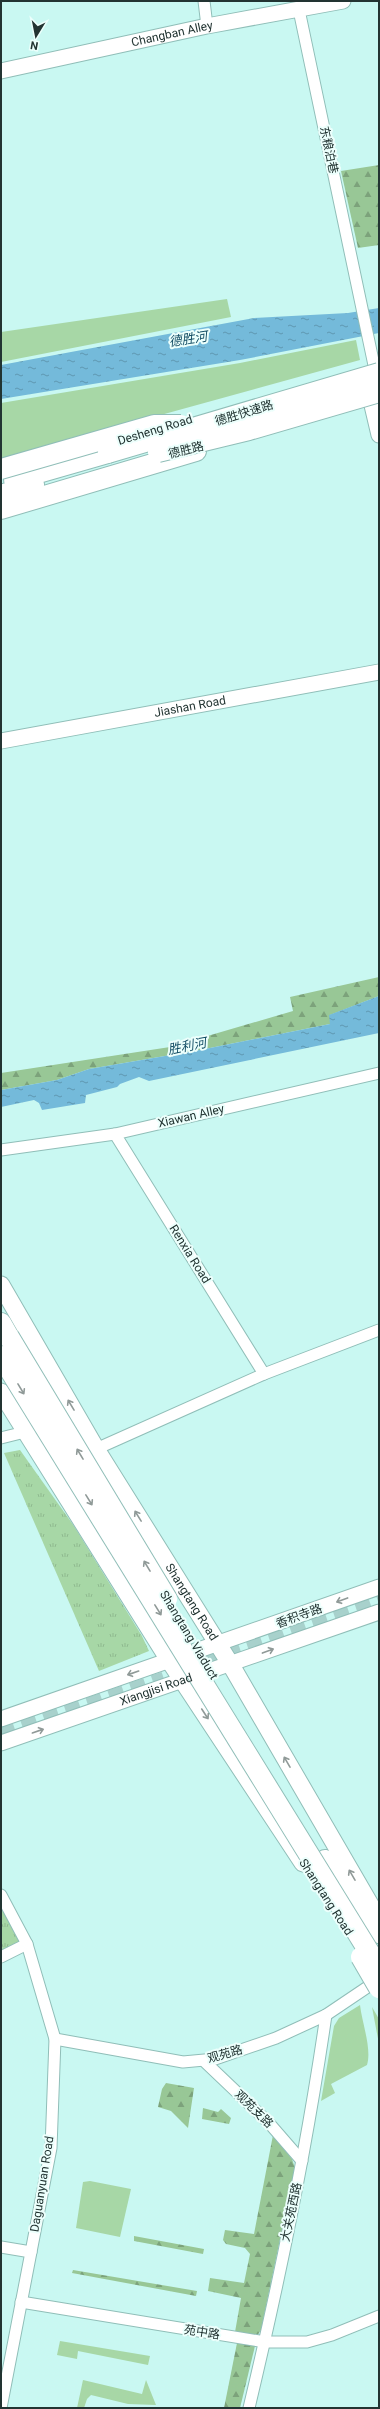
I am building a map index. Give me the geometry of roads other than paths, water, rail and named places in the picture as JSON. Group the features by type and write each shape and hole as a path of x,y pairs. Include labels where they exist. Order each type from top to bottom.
{"highway":[{"name":"德胜快速路","path":"1,484 203,426 378,371"},
{"name":"德胜快速路","path":"1,495 111,463 249,430 372,398"},
{"path":"1,469 154,426 203,426"},
{"path":"1,509 196,451 249,430"},
{"name":"Shangtang Viaduct","path":"1,1322 325,1860 379,1945"},
{"name":"Shangtang Viaduct","path":"1,1356 379,1968"},
{"path":"295,1832 379,1988"},
{"path":"325,1860 379,1933"}],"main road":[{"name":"Changban Alley","path":"1,70 206,26 343,1"},
{"name":"Desheng Road","path":"1,475 354,371 378,371"},
{"path":"372,398 379,435"},
{"name":"德胜路","path":"1,503 372,398"},
{"name":"Jiashan Road","path":"1,741 379,672"},
{"name":"Shangtang Road","path":"1,1285 96,1449 231,1664 379,1920"},
{"name":"Shangtang Road","path":"1,1392 169,1660 379,1979"},
{"name":"香积寺路","path":"218,1644 379,1587"},
{"name":"Xiangjisi Road","path":"1,1743 184,1681 379,1612"},
{"name":"Xiangjisi Road","path":"1,1719 218,1644"}],"street":[{"path":"204,1 206,26"},
{"name":"东粮泊巷","path":"299,10 358,290 378,371 372,398"},
{"name":"Xiawan Alley","path":"1,1150 115,1134 379,1073"},
{"name":"Renxia Road","path":"115,1134 264,1374"},
{"path":"96,1449 264,1374 379,1330"},
{"path":"1,1438 25,1432"},
{"name":"Daguanyuan Road","path":"1,1895 27,1944 55,2039 51,2148 1,2408"},
{"path":"1,1957 27,1944"},
{"name":"观苑路","path":"55,2039 183,2062 215,2059 276,2038 326,2016 379,1979"},
{"name":"大关苑西路","path":"249,2408 314,2100 326,2016"},
{"name":"观苑支路","path":"204,2061 269,2122 302,2161"},
{"path":"1,2247 31,2252"},
{"name":"苑中路","path":"21,2302 264,2342 307,2342 332,2335 379,2316"}],"water":[{"name":"德胜河","path":"379,308 379,333 240,360 1,399 1,365 254,318 348,313"},
{"path":"379,996 379,1033 149,1081 139,1077 120,1084 117,1087 86,1095 85,1103 42,1110 39,1103 34,1100 1,1107 1,1090 57,1080 89,1069 200,1050 330,1024 329,1015"}],"tunnel":[{"path":"181,1665 379,1597"},
{"path":"1,1735 164,1679"}],"water label":[{"name":"胜利河","path":"187,1046"}]}
